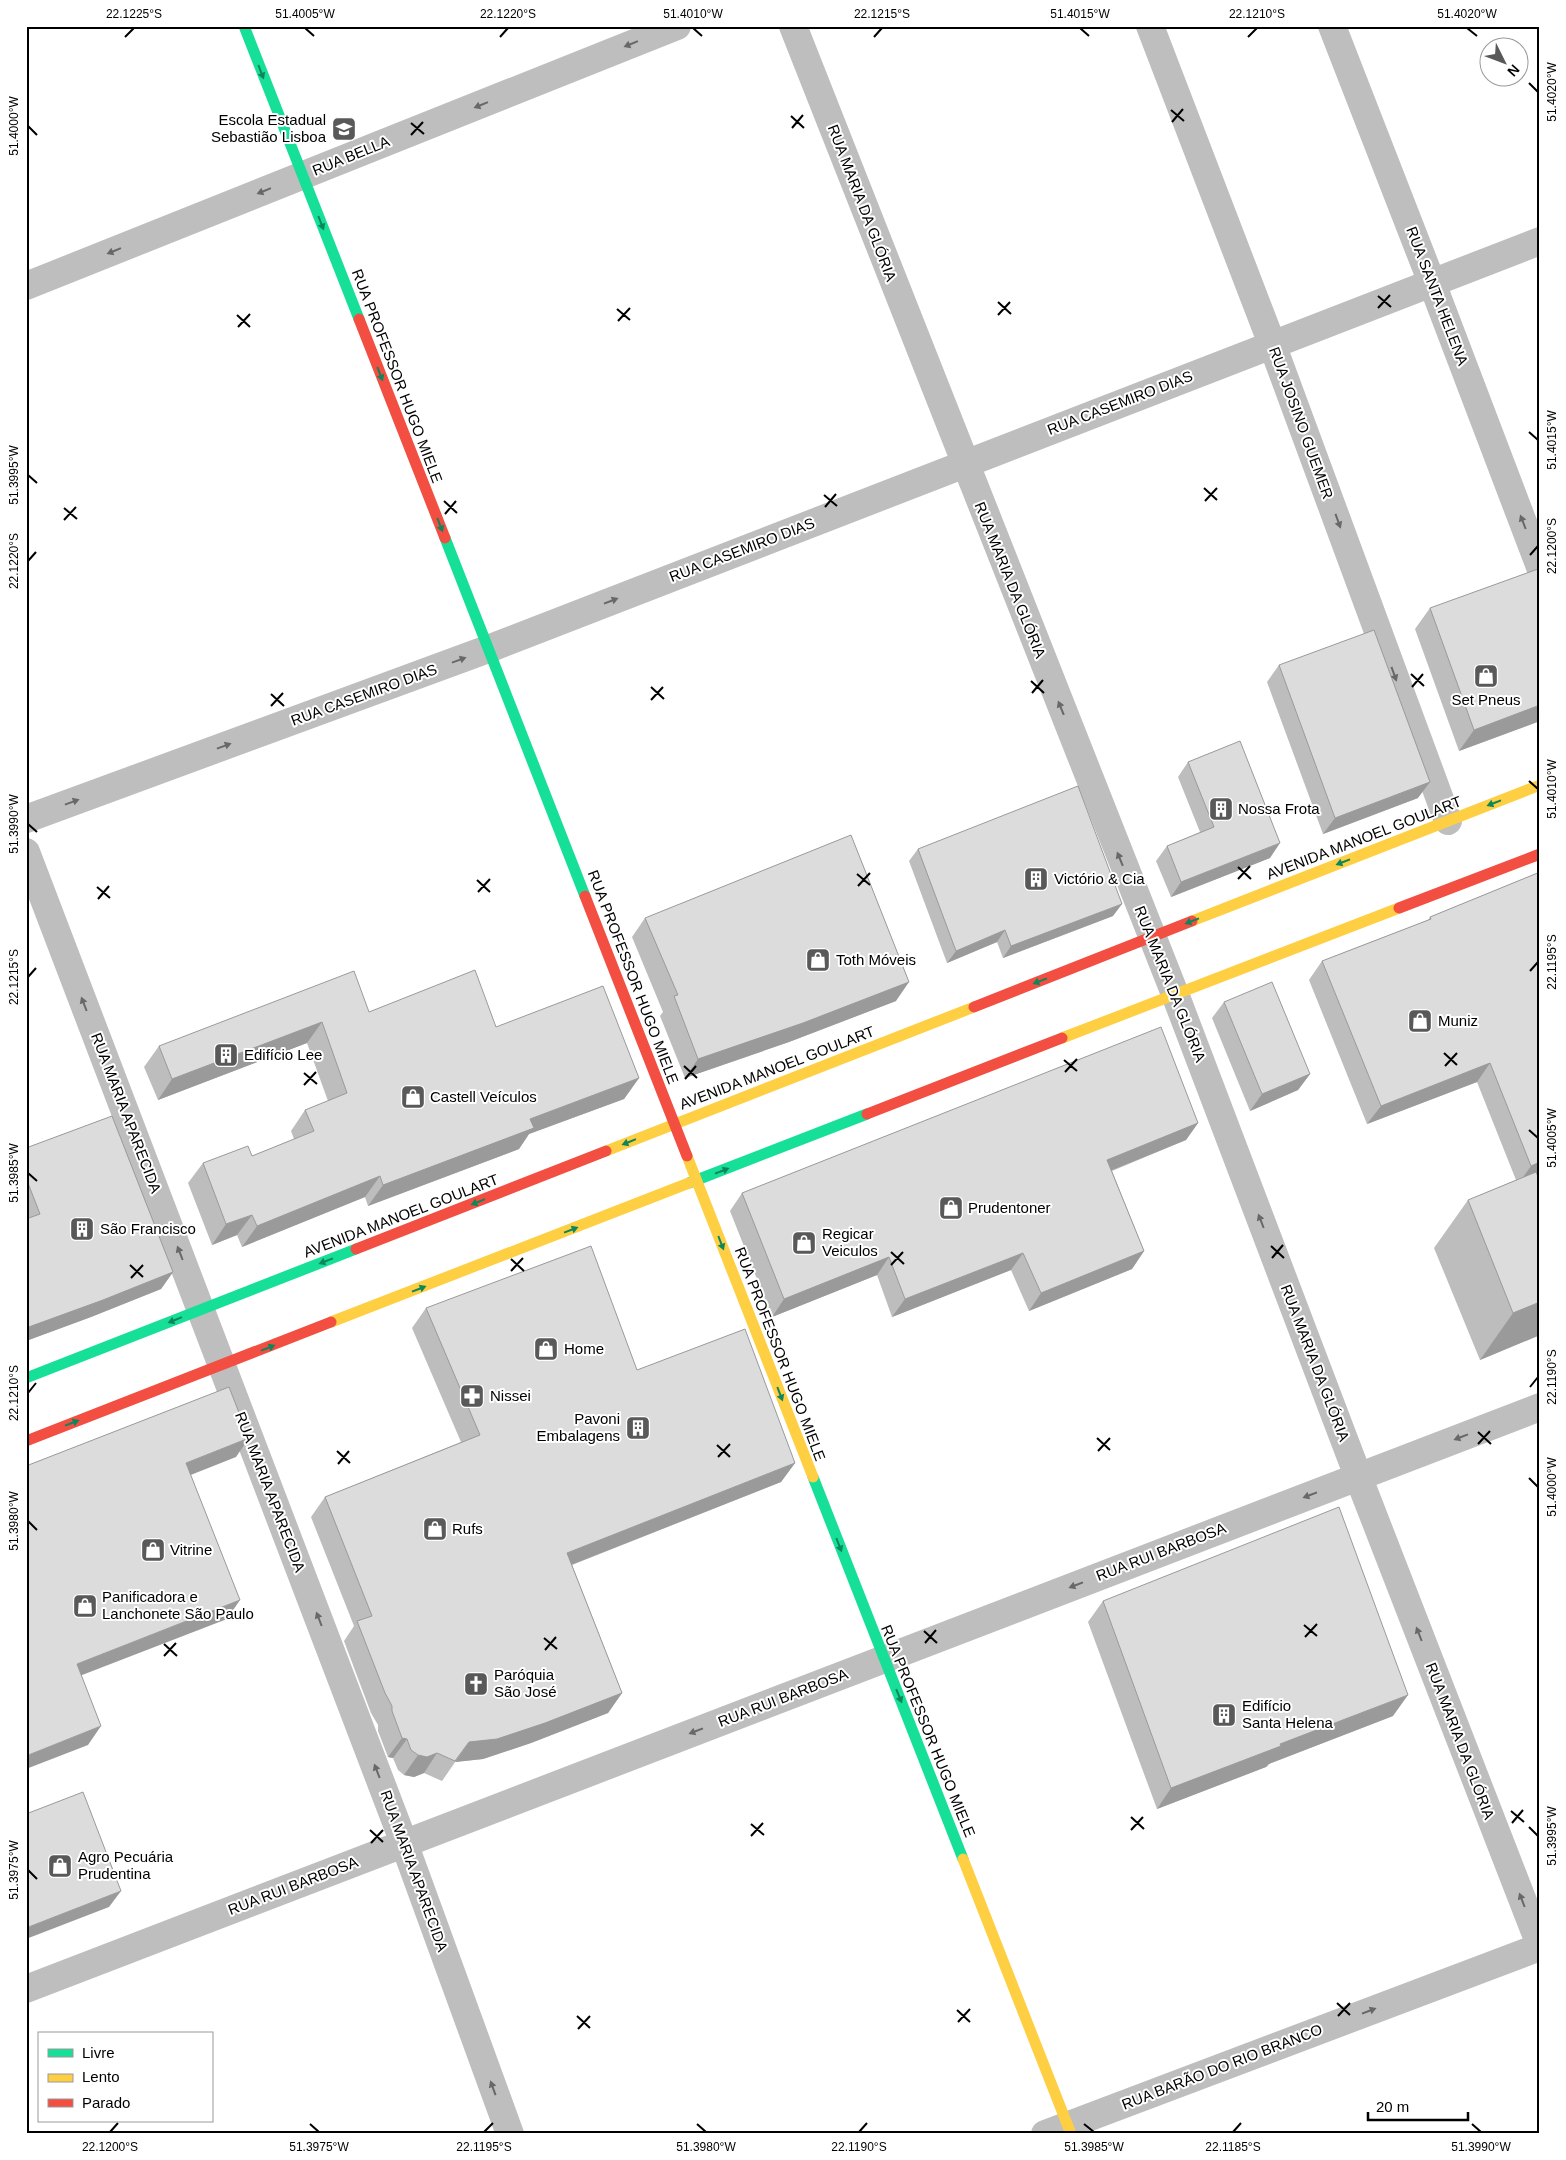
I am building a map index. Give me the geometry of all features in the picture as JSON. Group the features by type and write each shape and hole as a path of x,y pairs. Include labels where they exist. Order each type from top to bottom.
{"main road":[{"name":"RUA PROFESSOR HUGO MIELE","path":"244,26 884,1659 1062,2131"},
{"name":"AVENIDA MANOEL GOULART","path":"26,1378 1540,785"},
{"path":"26,1441 1540,854"}],"street":[{"name":"RUA BELLA","path":"26,286 677,26"},
{"name":"RUA MARIA DA GLÓRIA","path":"793,26 964,464 1175,994 1358,1476 1540,1946"},
{"name":"RUA JOSINO GUEMER","path":"1150,26 1272,344 1448,821"},
{"name":"RUA SANTA HELENA","path":"1332,26 1540,567"},
{"name":"RUA CASEMIRO DIAS","path":"26,819 488,649 1540,241"},
{"name":"RUA MARIA APARECIDA","path":"26,852 202,1309 404,1843 510,2134"},
{"name":"RUA RUI BARBOSA","path":"26,1989 1540,1407"},
{"name":"RUA BARÃO DO RIO BRANCO","path":"1062,2131 1540,1946"}],"building":[{"name":"Set Pneus","path":"1538,569 1540,572 1540,705 1474,730 1430,608"},
{"path":"1374,630 1430,782 1335,818 1279,665"},
{"path":"1240,741 1280,843 1181,882 1167,846 1214,827 1188,762"},
{"name":"Victório & Cia","path":"1078,786 1122,904 1011,946 1005,930 956,951 918,849"},
{"path":"851,835 909,982 803,1023 698,1059 674,996 678,995 645,918"},
{"path":"1540,872 1540,1162 1531,1166 1490,1063 1381,1106 1322,961 1431,919 1430,917"},
{"path":"475,970 496,1027 603,986 639,1078 530,1119 534,1128 383,1185 380,1176 257,1226 252,1215 226,1224 203,1163 248,1146 252,1156 314,1131 305,1110 347,1093 322,1022 172,1079 159,1046 354,971 369,1012"},
{"path":"1272,982 1310,1074 1262,1094 1224,1002"},
{"path":"1161,1027 1198,1123 1107,1160 1144,1251 1041,1293 1023,1253 905,1299 889,1257 784,1299 742,1193"},
{"name":"São Francisco","path":"112,1116 173,1272 26,1328 26,1219 40,1214 26,1178 26,1148"},
{"path":"1536,1172 1540,1181 1540,1302 1513,1313 1468,1200"},
{"path":"591,1246 637,1370 745,1329 795,1463 567,1553 622,1693 545,1723 497,1739 469,1742 455,1761 437,1753 427,1757 418,1755 411,1750 407,1739 402,1738 392,1706 385,1693 357,1621 372,1616 325,1497 480,1435 426,1308"},
{"path":"229,1387 249,1438 186,1463 240,1600 77,1664 101,1726 26,1756 26,1466"},
{"path":"1339,1507 1408,1695 1171,1788 1103,1601"},
{"name":"Agro Pecuária Prudentina","path":"83,1792 121,1891 26,1928 26,1814"}],"traffic: fast":[{"path":"244,26 359,319"},
{"path":"445,538 585,896"},
{"path":"689,1183 867,1114"},
{"path":"26,1378 356,1249"},
{"path":"813,1477 963,1859"}],"traffic: slow":[{"path":"1192,921 1540,785"},
{"path":"1062,1038 1399,908"},
{"path":"606,1151 974,1007"},
{"path":"687,1156 813,1477"},
{"path":"331,1322 689,1183"},
{"path":"963,1859 1071,2134"}],"traffic: jam":[{"path":"359,319 445,538"},
{"path":"1399,908 1540,854"},
{"path":"585,896 687,1156"},
{"path":"974,1007 1192,921"},
{"path":"867,1114 1062,1038"},
{"path":"356,1249 606,1151"},
{"path":"26,1441 331,1322"}],"place":[{"name":"Escola Estadual Sebastião Lisboa","path":"344,129"},
{"name":"Set Pneus","path":"1486,676"},
{"name":"Nossa Frota","path":"1221,809"},
{"name":"Victório & Cia","path":"1036,879"},
{"name":"Toth Móveis","path":"818,960"},
{"name":"Muniz","path":"1420,1021"},
{"name":"Edifício Lee","path":"226,1055"},
{"name":"Castell Veículos","path":"413,1097"},
{"name":"Prudentoner","path":"951,1208"},
{"name":"São Francisco","path":"82,1229"},
{"name":"Regicar Veiculos","path":"804,1243"},
{"name":"Home","path":"546,1349"},
{"name":"Nissei","path":"472,1396"},
{"name":"Pavoni Embalagens","path":"638,1428"},
{"name":"Rufs","path":"435,1529"},
{"name":"Vitrine","path":"153,1550"},
{"name":"Panificadora e Lanchonete São Paulo","path":"85,1606"},
{"name":"Paróquia São José","path":"476,1684"},
{"name":"Edifício Santa Helena","path":"1224,1715"},
{"name":"Agro Pecuária Prudentina","path":"60,1866"}]}
